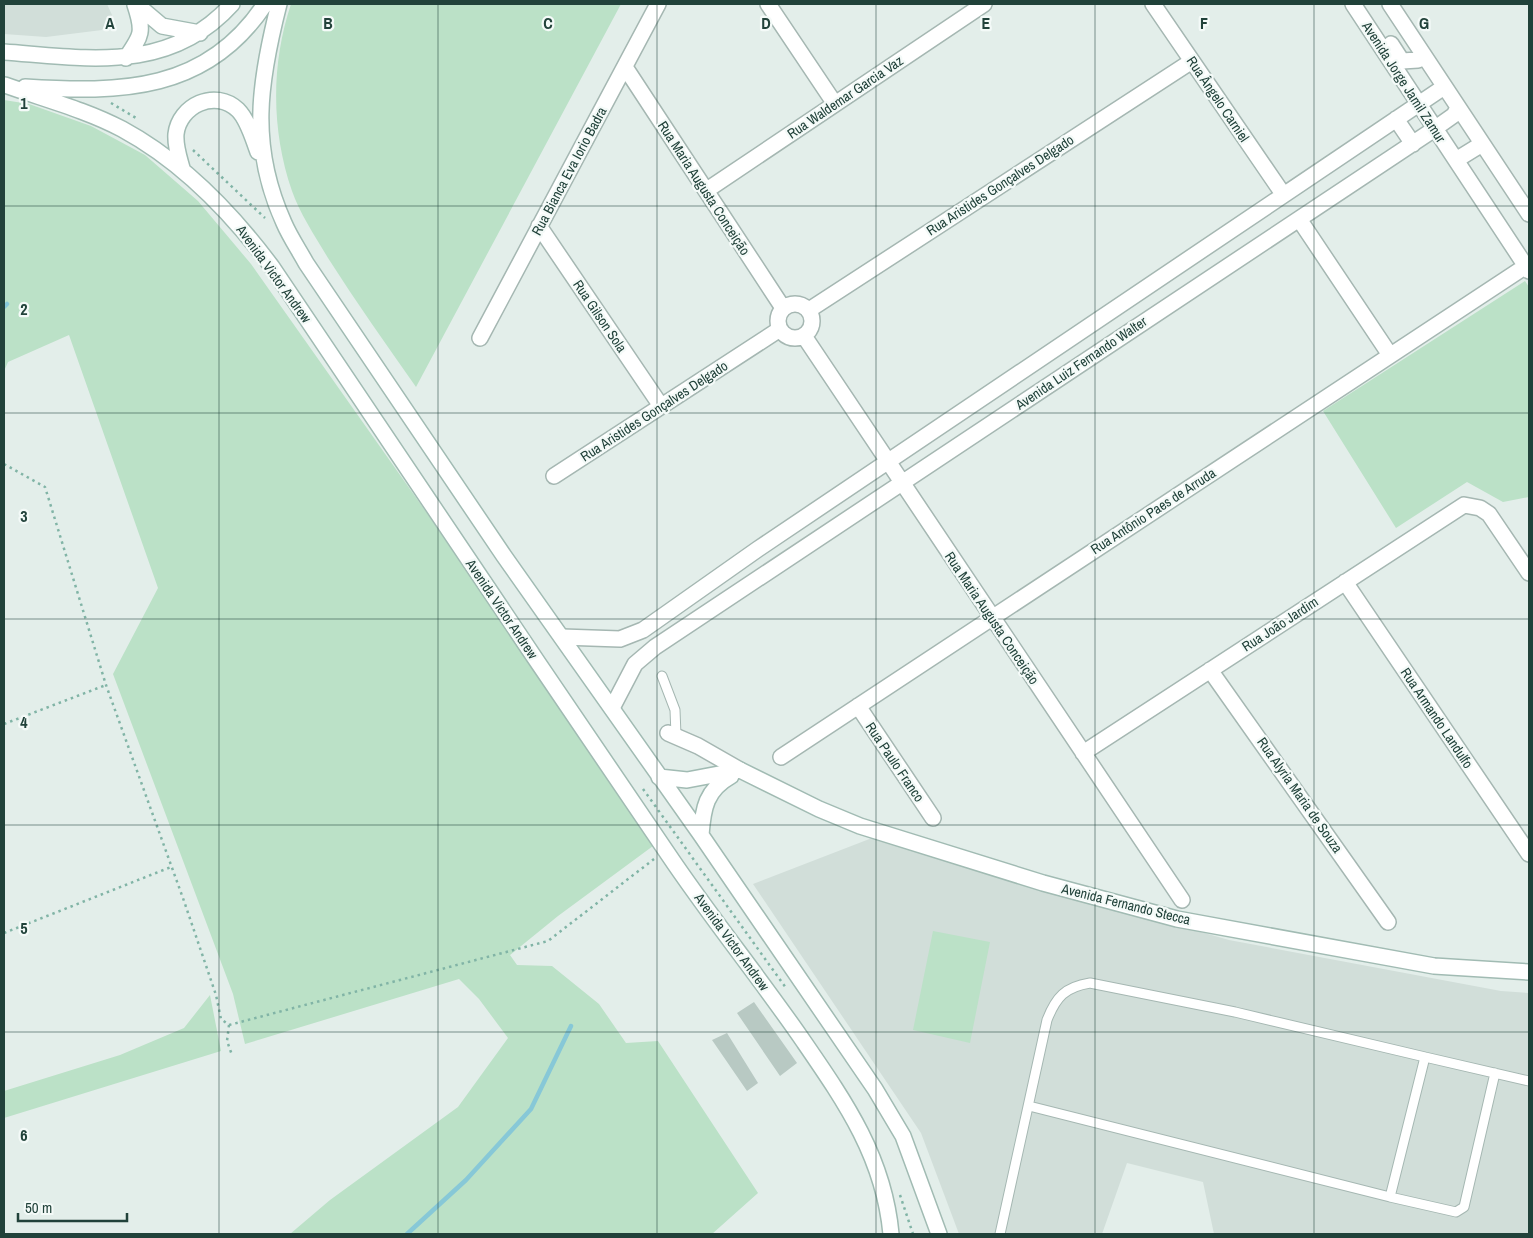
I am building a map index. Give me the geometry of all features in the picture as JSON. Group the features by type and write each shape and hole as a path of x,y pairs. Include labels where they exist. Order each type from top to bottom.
{"street":[{"path":"135,4 162,26 200,33"},
{"path":"126,58 141,36 142,29 135,4"},
{"path":"4,52 106,59 126,58 170,48 200,33 232,4"},
{"path":"4,85 107,89 156,83 196,67 222,53 250,26 265,4"},
{"path":"265,167 260,106 265,59 279,4"},
{"name":"Rua Bianca Eva Iorio Badra","path":"480,338 658,4"},
{"path":"768,4 835,104"},
{"name":"Rua Waldemar Garcia Vaz","path":"707,190 835,104 965,9 984,4"},
{"name":"Rua Ângelo Carniel","path":"1153,4 1283,194"},
{"name":"Avenida Jorge Jamil Zamur","path":"1352,4 1528,268"},
{"name":"Avenida Jorge Jamil Zamur","path":"1364,4 1402,61 1418,60 1424,56"},
{"path":"1390,4 1529,214"},
{"name":"Rua Aristides Gonçalves Delgado","path":"809,310 1192,60"},
{"name":"Rua Maria Augusta Conceição","path":"624,67 707,190 783,308"},
{"name":"Avenida Victor Andrew","path":"4,85 75,110 121,129 182,168 246,232 272,267 666,851 759,976 836,1089 857,1124 875,1163 888,1202 892,1234"},
{"name":"Avenida Luiz Fernando Walter","path":"562,637 620,639 642,630 758,549 1283,194 1444,88"},
{"path":"182,168 176,144 180,120 185,112 207,100 222,101 238,110 244,119 265,167 284,223 306,263 504,556 701,835 875,1089 904,1136 939,1234"},
{"name":"Avenida Luiz Fernando Walter","path":"612,708 634,664 655,647 1413,144 1454,115 1458,108"},
{"path":"1396,120 1413,144"},
{"path":"1456,160 1482,144"},
{"path":"1299,219 1390,355"},
{"name":"Rua Gilson Sola","path":"539,226 661,406"},
{"name":"Rua Antônio Paes de Arruda","path":"781,757 1390,355 1528,268"},
{"path":"799,304 809,310 812,315 812,327 804,336 799,338 788,337 780,329 778,318 783,308 788,305 799,304"},
{"name":"Rua Aristides Gonçalves Delgado","path":"554,476 780,329"},
{"name":"Rua Maria Augusta Conceição","path":"804,336 1182,900"},
{"name":"Rua João Jardim","path":"1083,754 1464,505 1480,508 1489,514 1529,572"},
{"name":"Avenida Luiz Fernando Walter","path":"749,583 744,582 742,573 758,549"},
{"name":"Rua Armando Landulfo","path":"1345,582 1529,854"},
{"name":"Rua Alyria Maria de Souza","path":"1210,670 1388,922"},
{"name":"Rua Paulo Franco","path":"858,706 933,818"},
{"name":"Avenida Fernando Stecca","path":"672,734 818,809 860,826 1043,883 1177,919 1434,966 1529,972"},
{"path":"659,777 687,780 740,770"},
{"path":"701,835 705,802 712,790 740,770"}],"lane":[{"path":"662,676 675,710 672,734"},
{"path":"1000,1234 1052,1007 1066,990 1075,985 1090,983 1235,1012 1529,1081"},
{"path":"1390,1196 1425,1057"},
{"path":"1029,1106 1456,1212 1461,1211 1464,1207 1495,1073"}],"path":[{"path":"4,464 45,487 106,685 216,995 221,1019 229,1025"},
{"path":"4,724 106,685"},
{"path":"229,1025 548,941 666,851"},
{"path":"4,934 171,867"},
{"path":"229,1025 227,1040 232,1055"}],"shaded area":[{"path":"4,4 107,4 112,15 102,30 46,37 4,34"},
{"path":"872,838 1229,940 1501,991 1529,993 1529,1234 1214,1234 1203,1182 1127,1163 1102,1234 959,1234 921,1133 753,884"}],"green space":[{"path":"291,4 621,4 416,387 328,258 303,217 292,191 280,144 276,97 280,50"},
{"path":"4,100 29,104 91,126 145,155 198,201 251,264 429,516 653,846 558,916 510,955 517,965 552,966 599,1004 626,1043 658,1041 758,1193 712,1234 290,1234 330,1200 458,1107 508,1038 479,999 459,979 245,1044 233,994 113,674 158,588 69,335 8,362 4,371"},
{"path":"1525,281 1529,287 1529,497 1503,502 1467,482 1396,528 1323,411"},
{"path":"933,931 990,942 970,1043 913,1030"},
{"path":"210,995 221,1051 4,1118 4,1091 120,1055 184,1028"}],"building":[{"path":"754,1002 797,1063 780,1076 737,1013"},
{"path":"727,1033 758,1083 747,1091 712,1040"}],"waterway":[{"path":"4,307 7,304"},
{"path":"407,1234 466,1180 531,1109 571,1026"}]}
